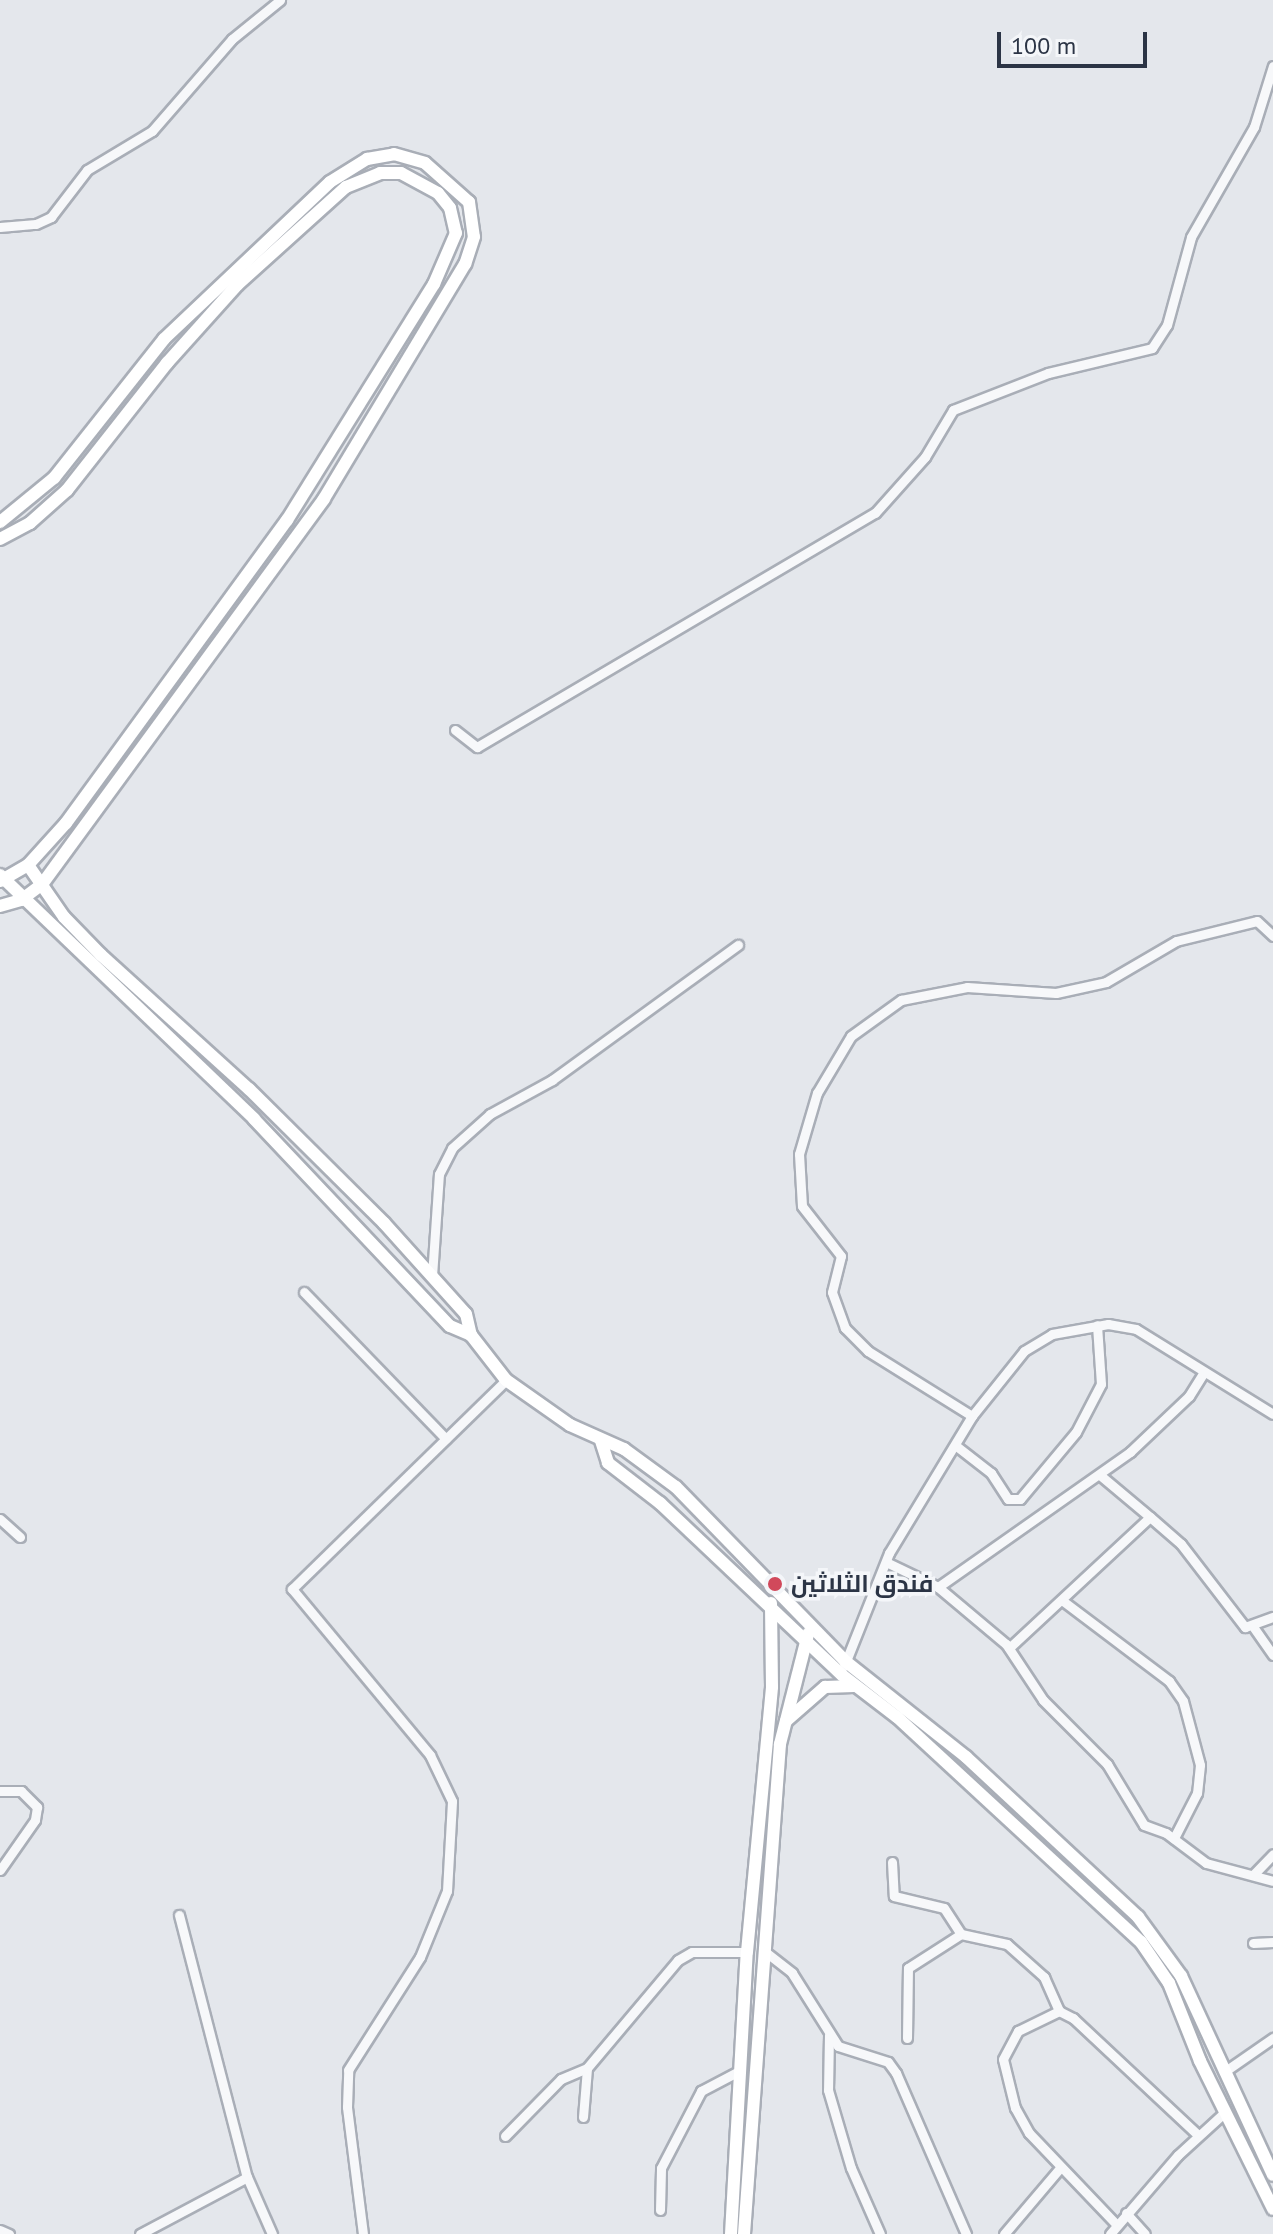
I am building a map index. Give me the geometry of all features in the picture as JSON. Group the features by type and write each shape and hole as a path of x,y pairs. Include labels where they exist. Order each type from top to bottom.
{"street":[{"path":"0,227 36,224 51,217 87,170 152,131 232,39 280,0"},
{"path":"455,730 477,747 875,513 925,457 953,410 1048,373 1152,348 1167,325 1191,237 1254,127 1273,66"},
{"path":"0,522 54,478 164,339 330,182 367,159 394,154 425,163 469,202 474,237 465,264 324,499 41,885 21,900 0,906"},
{"path":"0,539 30,523 67,490 167,363 237,285 346,187 380,173 401,173 438,193 450,208 456,233 434,284 287,520 66,823 28,865 1,879 254,1119 450,1326 471,1335"},
{"path":"28,865 41,885 101,955 249,1089 432,1276 466,1314 471,1335 506,1380 601,1441 624,1449 676,1487 773,1588 842,1675 909,1728 1141,1942 1169,1983 1224,2113 1273,2209"},
{"path":"972,1416 868,1351 845,1328 832,1292 841,1256 802,1206 799,1154 817,1093 851,1036 901,1000 967,987 1056,993 1106,982 1176,941 1257,921 1273,936"},
{"path":"432,1276 439,1174 452,1148 490,1114 552,1080 738,945"},
{"path":"304,1292 446,1439"},
{"path":"955,1445 991,1473 1008,1499 1020,1499 1076,1432 1101,1384 1097,1325"},
{"path":"842,1675 886,1562 972,1416 1024,1351 1052,1334 1097,1325 1136,1329 1273,1414"},
{"path":"938,1587 1100,1475 1189,1396 1204,1372"},
{"path":"363,2234 347,2107 348,2070 420,1957 447,1891 452,1801 430,1755 292,1589 506,1380"},
{"path":"601,1441 608,1463 660,1503 770,1607 809,1633 966,1757 1138,1917 1181,1976 1273,2175"},
{"path":"1100,1475 1181,1544 1235,1617 1254,1628 1273,1655"},
{"path":"1009,1648 1150,1517"},
{"path":"0,1519 20,1537"},
{"path":"886,1562 938,1587 1009,1648 1043,1700 1107,1764 1132,1812 1144,1825 1174,1838 1206,1863 1273,1881"},
{"path":"731,2234 747,1952 772,1687 770,1607 773,1588"},
{"path":"1063,1601 1169,1681 1183,1701 1200,1765 1197,1793 1174,1838"},
{"path":"1254,1628 1273,1617"},
{"path":"744,2234 763,1950 784,1724 809,1633"},
{"path":"784,1724 825,1687 858,1687"},
{"path":"0,1791 21,1791 37,1807 35,1820 0,1870"},
{"path":"1253,1875 1273,1854"},
{"path":"892,1862 894,1896 944,1908 961,1934 1007,1944 1044,1977 1059,2011 1198,2135"},
{"path":"179,1915 247,2177 272,2234"},
{"path":"907,2038 908,1968 961,1934"},
{"path":"1253,1943 1273,1942"},
{"path":"763,1950 792,1973 829,2035 851,2054 888,2062 896,2073 966,2234"},
{"path":"505,2136 561,2079 587,2068 678,1960 692,1952 747,1952"},
{"path":"1059,2011 1018,2031 1003,2059 1015,2108 1060,2168 1116,2224"},
{"path":"829,2035 828,2090 851,2168 880,2234"},
{"path":"1224,2072 1273,2038"},
{"path":"583,2117 587,2068"},
{"path":"660,2210 661,2168 701,2091 739,2071"},
{"path":"1110,2234 1198,2135 1224,2113"},
{"path":"1004,2234 1060,2168"},
{"path":"140,2234 247,2177"},
{"path":"1126,2213 1145,2234"},
{"path":"0,2230 9,2234"}],"place":[{"name":"فندق الثلاثين","path":"775,1584"}]}
